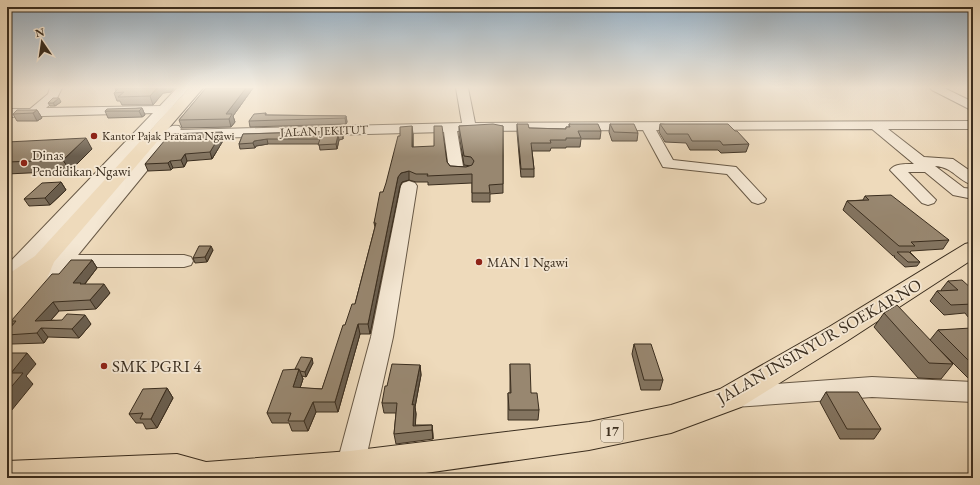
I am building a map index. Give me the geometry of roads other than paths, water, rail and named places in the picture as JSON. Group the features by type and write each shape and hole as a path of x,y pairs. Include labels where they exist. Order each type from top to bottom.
{"main road":[{"path":"7,314 32,287 162,135 169,111"},
{"name":"JALAN INSINYUR SOEKARNO","path":"7,478 177,470 207,478 350,467 387,470 588,436 671,419 730,398 832,337 973,249"},
{"path":"8,282 53,261"}],"street":[{"path":"7,113 96,111"},
{"path":"8,282 21,263 168,111"},
{"path":"162,135 185,111"},
{"path":"466,111 469,127"},
{"path":"875,125 960,193 973,194"},
{"name":"JALAN JEKITUT","path":"162,135 450,127 973,125"},
{"path":"648,126 668,164 731,170 758,199"},
{"path":"450,127 456,170 466,170"},
{"path":"928,200 897,170 948,162 973,180"},
{"path":"350,467 382,337 409,186"},
{"path":"7,326 53,261 184,261"},
{"path":"730,398 872,387 973,392"}],"place":[{"name":"Kantor Pajak Pratama Ngawi","path":"94,136"},
{"name":"Dinas Pendidikan Ngawi","path":"24,163"},
{"name":"MAN 1 Ngawi","path":"479,262"},
{"name":"SMK PGRI 4","path":"104,366"}]}
